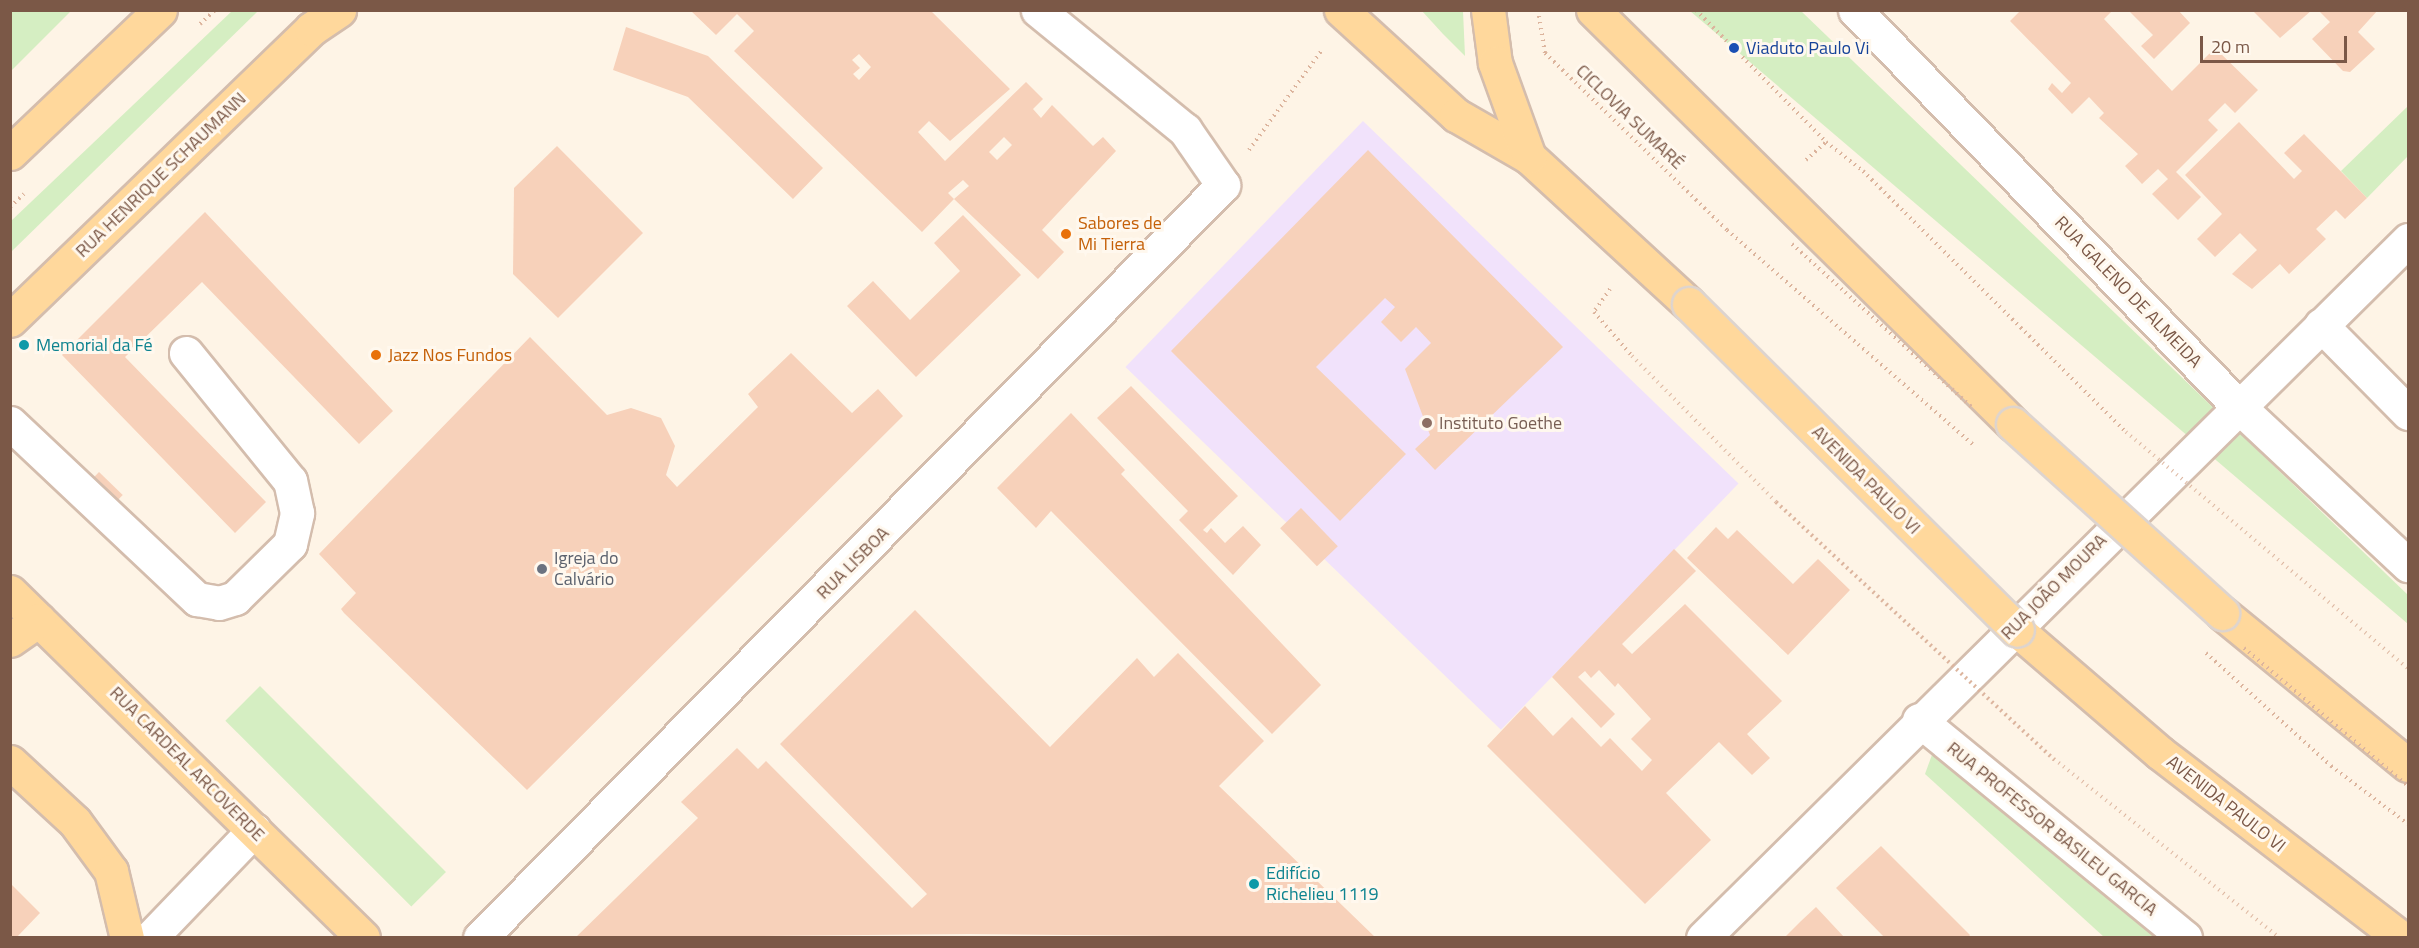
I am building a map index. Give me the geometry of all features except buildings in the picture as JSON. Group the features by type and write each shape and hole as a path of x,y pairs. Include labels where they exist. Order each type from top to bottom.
{"main road":[{"path":"10,153 160,10"},
{"path":"318,20 339,10"},
{"path":"1488,10 1495,63 1529,157"},
{"path":"1594,11 1806,223 2013,424 2222,613 2409,765"},
{"name":"AVENIDA PAULO VI","path":"1344,13 1456,115 1529,157 1689,304 2017,630 2160,753 2401,938"},
{"name":"RUA HENRIQUE SCHAUMANN","path":"10,320 318,20"},
{"name":"RUA CARDEAL ARCOVERDE","path":"10,592 363,938"},
{"path":"10,640 39,620"},
{"path":"10,762 75,822 111,871 127,938"}],"street":[{"path":"1038,10 1185,130 1223,185"},
{"name":"RUA GALENO DE ALMEIDA","path":"1855,10 2238,406 2409,565"},
{"name":"RUA LISBOA","path":"480,938 1223,185"},
{"name":"RUA JOÃO MOURA","path":"1703,938 1919,720 2409,240"},
{"path":"2321,325 2409,413"},
{"path":"10,423 197,599 219,603 235,598 290,544 297,513 290,481 186,353"},
{"name":"RUA PROFESSOR BASILEU GARCIA","path":"1919,720 2185,938"},
{"path":"150,938 254,830"}],"path":[{"name":"CICLOVIA SUMARÉ","path":"1538,10 1545,53 1727,230"},
{"path":"1696,10 1826,142 1863,171 2126,432 2409,669"},
{"path":"1223,185 1344,13"},
{"path":"1773,190 1826,142"},
{"path":"1633,253 1594,312 1632,356 1776,502 2054,759 2280,938"}],"shaded area":[{"name":"Instituto Goethe","path":"1363,121 1738,484 1501,730 1125,367"}],"green space":[{"path":"10,11 71,11 11,71"},
{"path":"232,11 258,11 11,252 11,221"},
{"path":"1422,11 1463,11 1465,56 1443,34"},
{"path":"1690,11 1801,11 2408,595 2408,624"},
{"path":"2408,106 2408,156 2367,198 2341,171"},
{"path":"260,686 446,872 411,907 225,721"},
{"path":"1933,752 2157,937 2104,937 1925,774"}],"place":[{"name":"Viaduto Paulo Vi","path":"1734,48"},
{"name":"Sabores de Mi Tierra","path":"1066,234"},
{"name":"Memorial da Fé","path":"24,345"},
{"name":"Jazz Nos Fundos","path":"376,355"},
{"name":"Instituto Goethe","path":"1427,423"},
{"name":"Igreja do Calvário","path":"542,569"},
{"name":"Edifício Richelieu 1119","path":"1254,884"}]}
